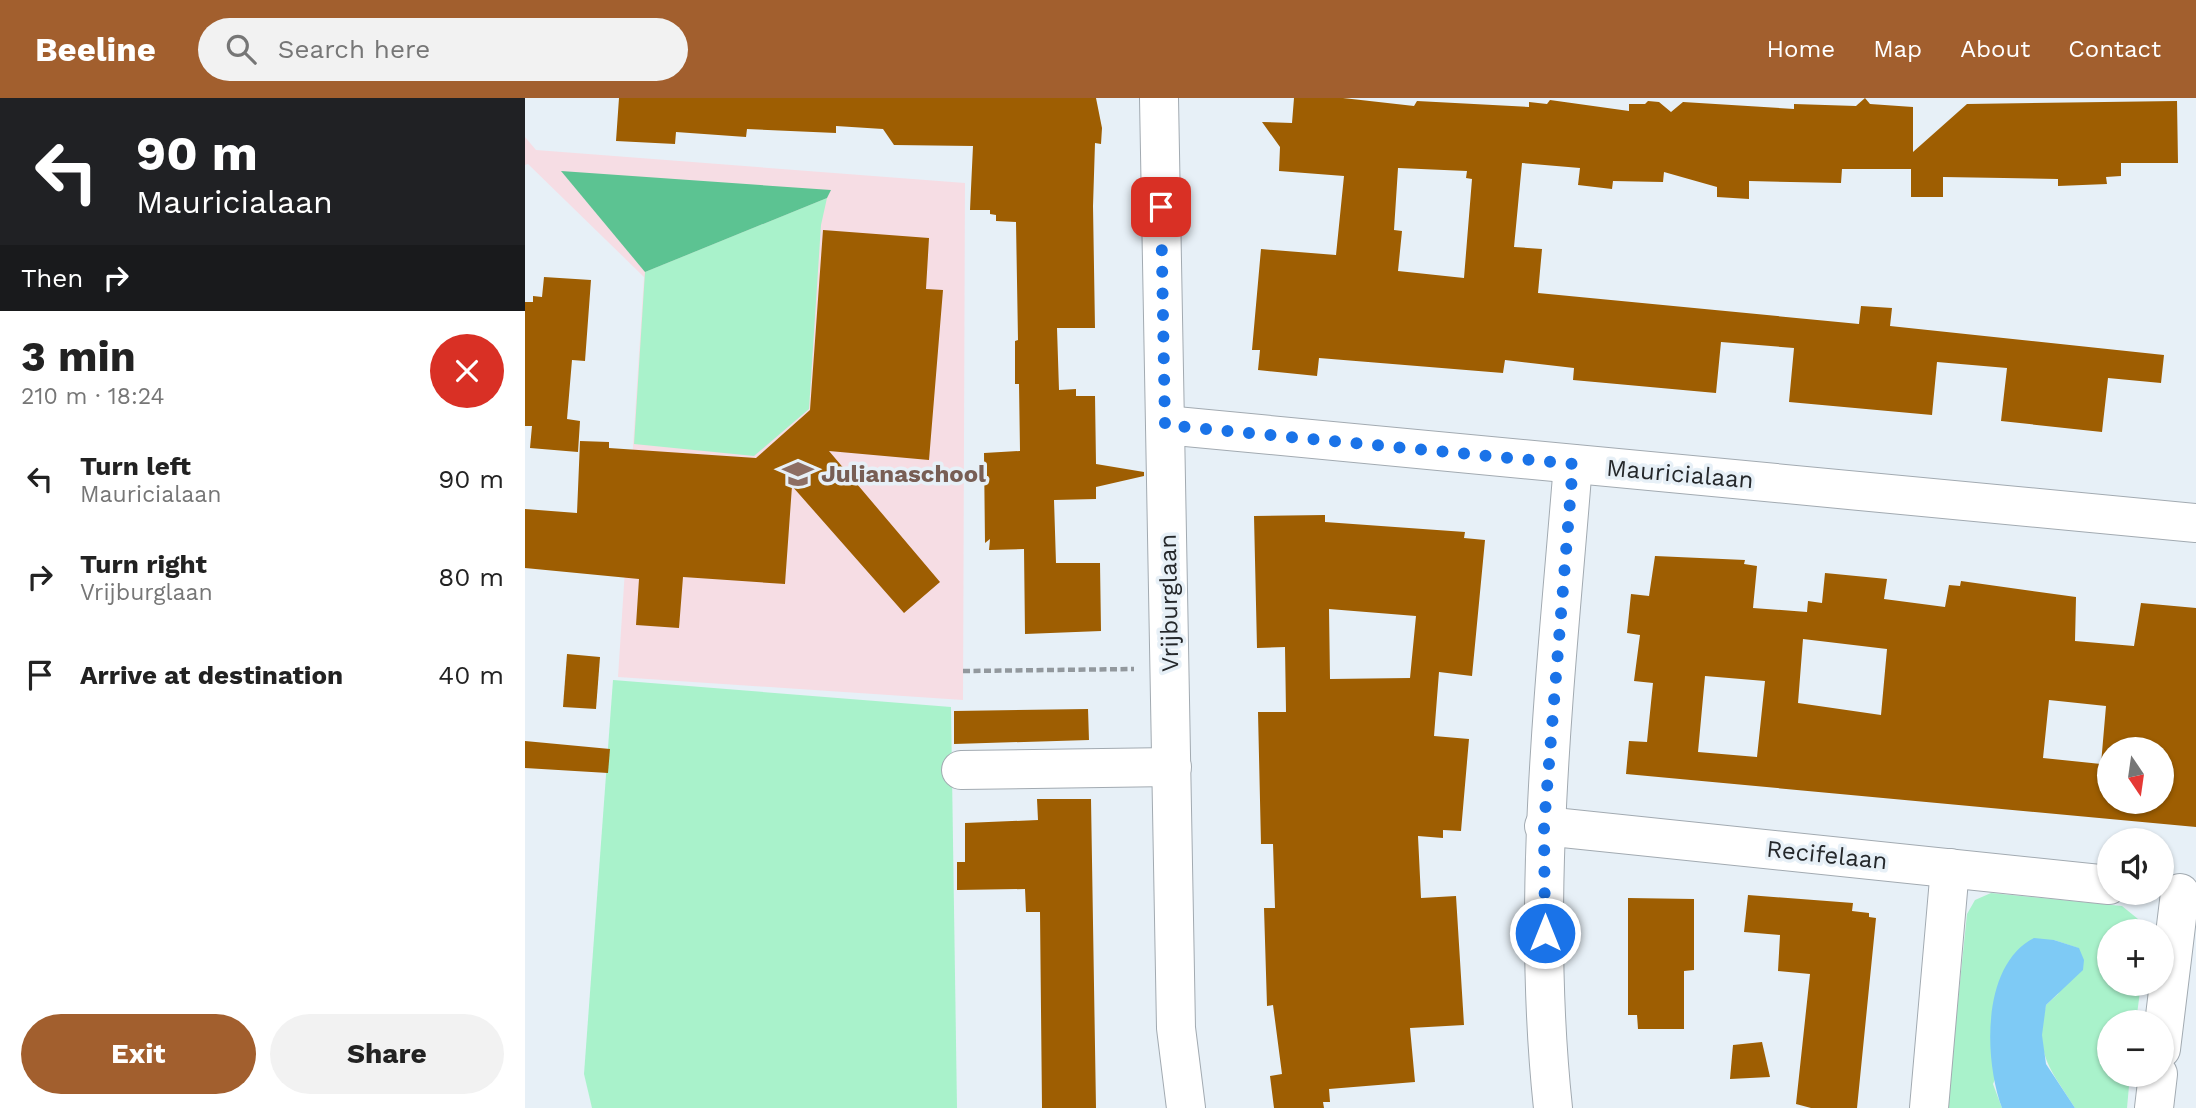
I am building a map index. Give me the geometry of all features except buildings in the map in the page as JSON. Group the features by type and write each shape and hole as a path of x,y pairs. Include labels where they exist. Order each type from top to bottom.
{"street":[{"name":"Vrijburglaan","path":"1159,98 1176,1028 1186,1108"},
{"name":"Mauricialaan","path":"1165,425 2196,523"},
{"path":"1553,1108 1546,1039 1544,826 1573,464"},
{"path":"961,771 1172,767"},
{"name":"Recifelaan","path":"1544,826 2097,884"},
{"path":"1929,1108 1950,867"},
{"path":"2166,1010 2179,893"},
{"path":"2154,1108 2156,1087"}],"path":[{"path":"963,671 1170,669"}],"shaded area":[{"name":"Julianaschool","path":"525,137 536,150 965,183 963,700 618,677 644,277 528,164 525,165"}],"green space":[{"path":"561,171 831,190 827,198 645,272"},
{"path":"827,198 821,225 809,409 754,456 634,444 645,272"},
{"path":"613,680 951,707 957,1108 592,1108 584,1074"},
{"path":"1991,893 2122,906 2138,919 2097,919 2097,996 2139,996 2138,1010 2097,1010 2097,1087 2129,1087 2127,1108 2075,1108 2047,1060 2042,1037 2046,1005 2058,994 2078,948 2054,940 1993,1084 2002,1108 1947,1108 1967,914 1975,900"}],"water":[{"path":"2034,938 2054,940 2079,948 2084,960 2083,970 2046,1005 2042,1035 2046,1064 2075,1108 2002,1108 1996,1088 1990,1040 1996,991 2004,969 2017,951"}],"place":[{"name":"Julianaschool","path":"798,474"}],"route":[{"path":"1161,207 1165,425 1573,464 1544,826 1545,933"}]}
